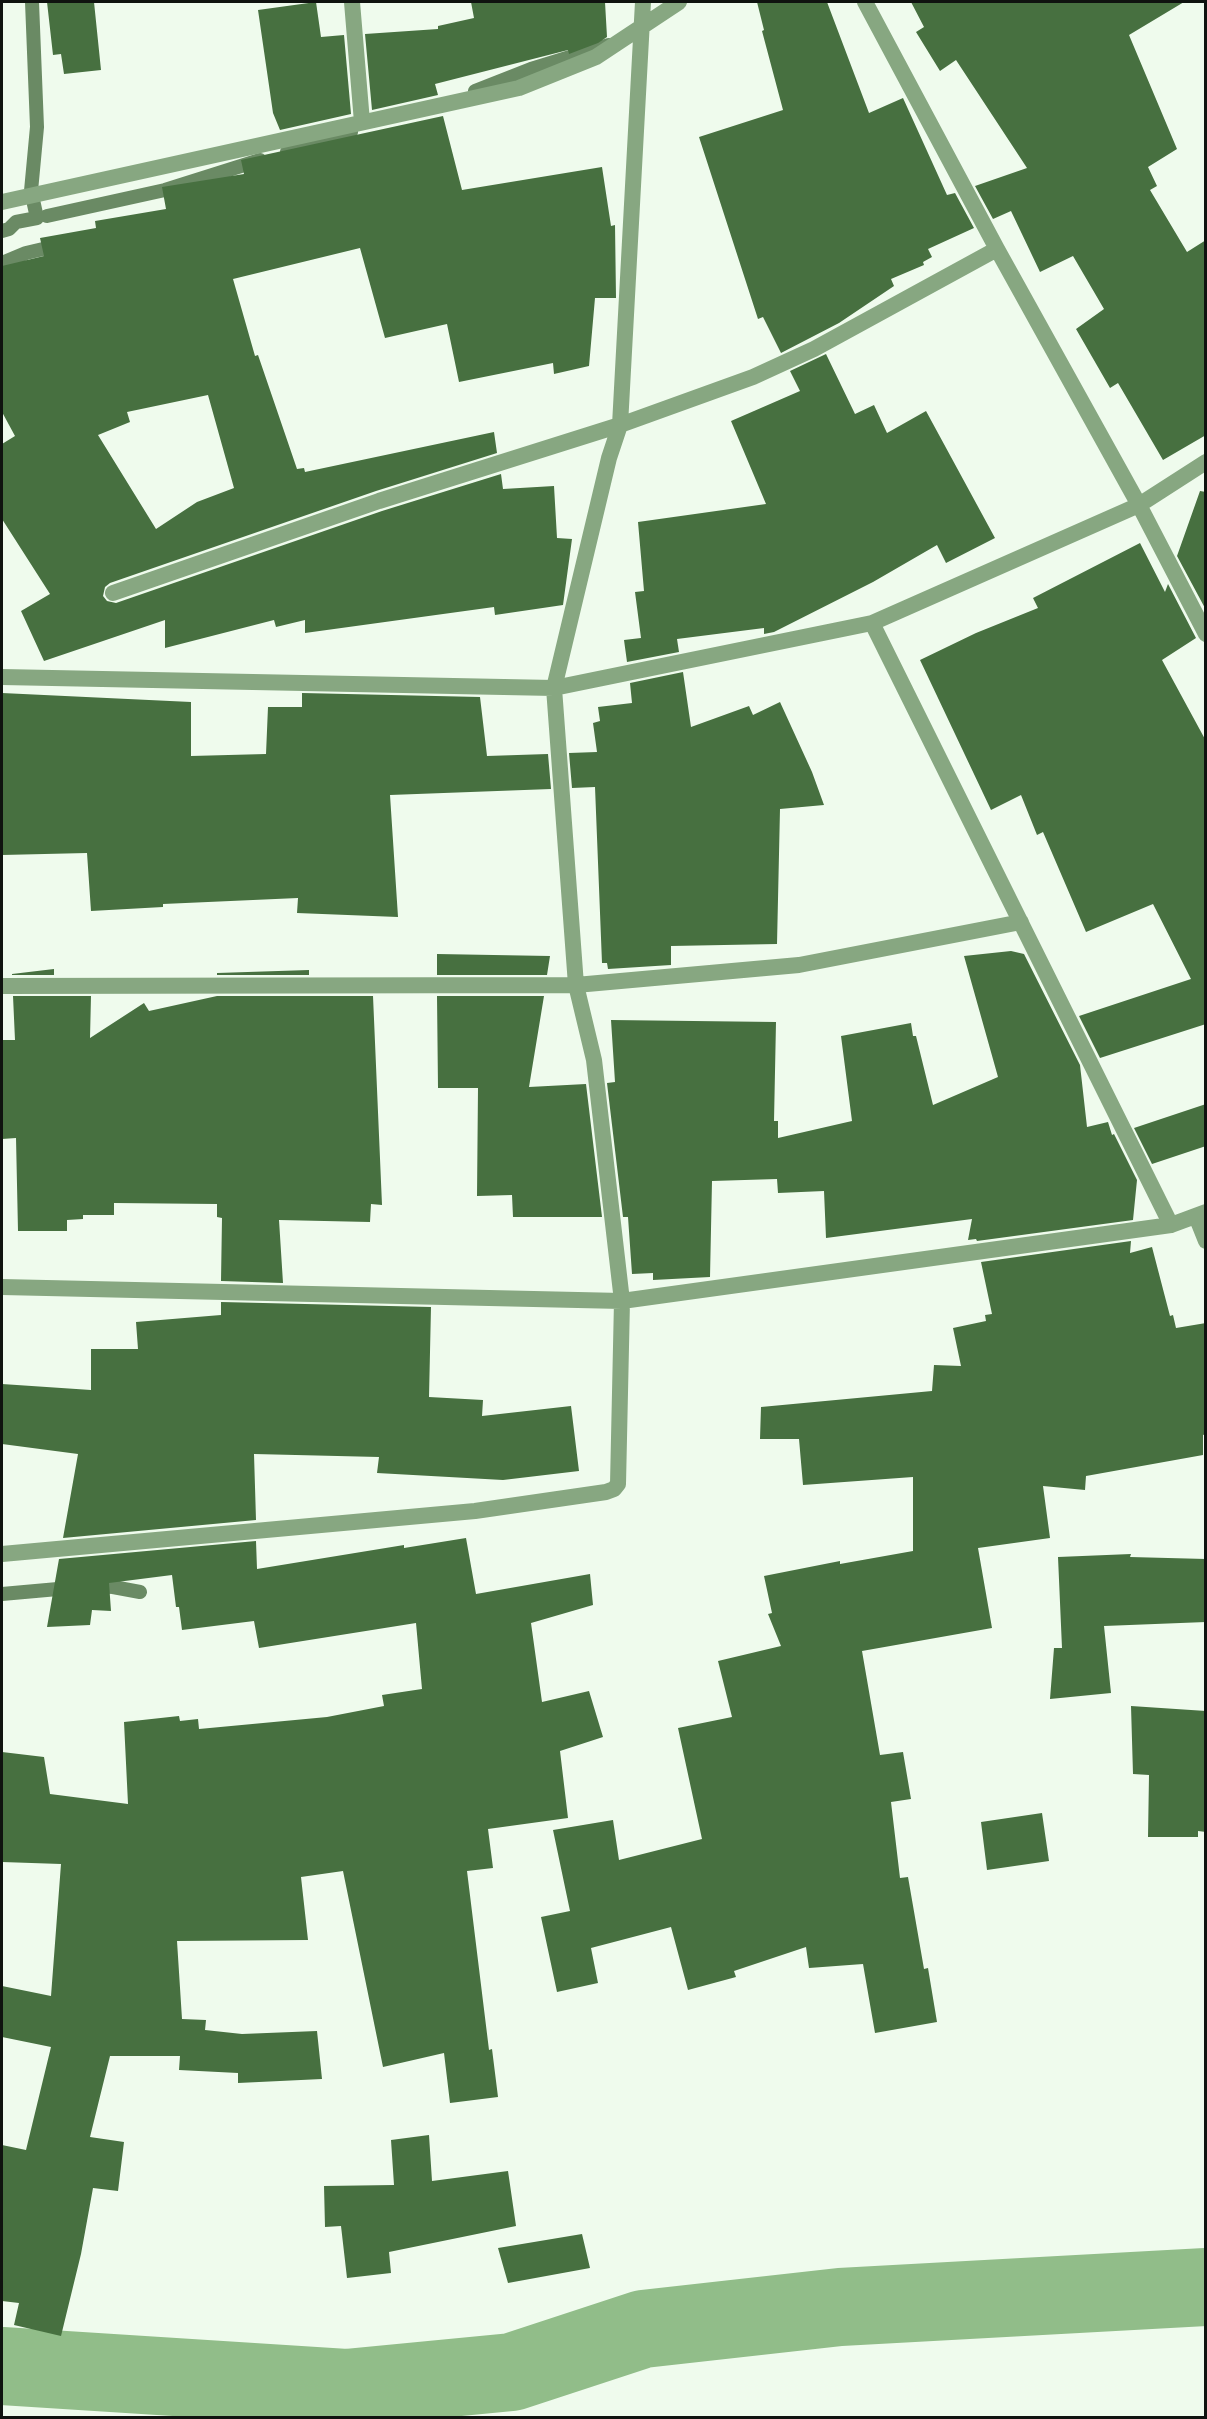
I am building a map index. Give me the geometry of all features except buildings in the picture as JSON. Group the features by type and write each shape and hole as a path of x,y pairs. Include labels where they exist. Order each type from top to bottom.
{"street":[{"path":"352,2 362,122"},
{"path":"2,1554 475,1511 606,1492 614,1489 618,1484 622,1301 594,1060 576,984 554,688 609,458 620,425 643,2"},
{"path":"2,202 519,88 596,57 679,2"},
{"path":"865,2 1206,634"},
{"path":"113,593 379,501 620,425 753,377 814,349 997,249"},
{"path":"2,677 554,688 872,623 1138,505 1206,462"},
{"path":"872,623 1171,1226"},
{"path":"2,986 576,984 799,965 1021,922"},
{"path":"2,1287 622,1301 1171,1226 1201,1214 1206,1241"}],"waterway":[{"path":"2,231 9,229 16,222 37,218 31,191 37,127 32,2"},
{"path":"475,91 531,69 609,45"},
{"path":"314,144 351,132"},
{"path":"287,152 314,143"},
{"path":"47,216 165,190 260,160"},
{"path":"2,263 26,253 60,245"},
{"path":"92,1586 140,1592"},
{"path":"2,1594 69,1588"},
{"path":"2,2366 346,2388 512,2372 643,2329 840,2307 1206,2287"}]}
